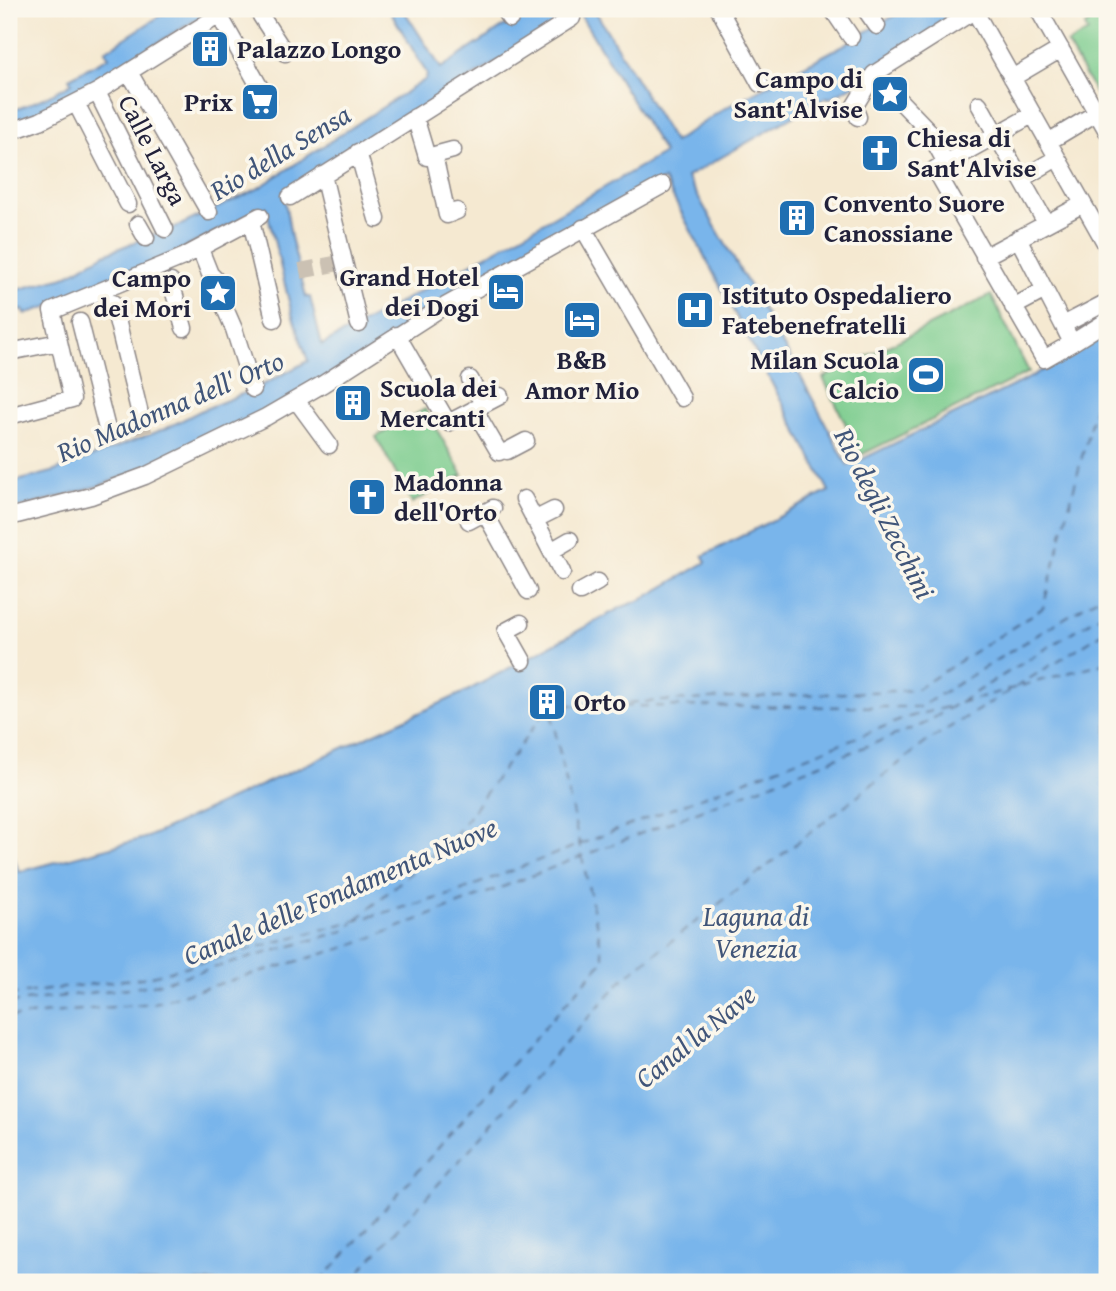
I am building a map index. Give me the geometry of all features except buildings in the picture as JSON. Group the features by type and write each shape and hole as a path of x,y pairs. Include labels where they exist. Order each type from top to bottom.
{"street":[{"path":"719,9 760,84"},
{"path":"832,9 851,37"},
{"path":"865,9 877,26"},
{"path":"1038,9 1107,131"},
{"path":"859,117 854,107 874,74 976,10 1083,204 1101,221 1107,246"},
{"path":"9,132 40,121 97,92 224,12 268,102"},
{"path":"261,16 285,53"},
{"path":"290,197 572,18"},
{"path":"1012,78 1061,49"},
{"path":"130,72 208,212"},
{"path":"874,74 928,130 940,166 984,257 1044,359 1107,321"},
{"name":"Calle Larga","path":"97,92 165,229"},
{"path":"76,103 128,204"},
{"path":"979,104 1046,223"},
{"path":"1048,142 1098,112"},
{"path":"940,166 1032,114"},
{"path":"415,117 427,157 453,150"},
{"path":"358,152 377,219"},
{"path":"434,155 447,215 457,211"},
{"path":"1021,179 1057,158"},
{"path":"323,175 359,324"},
{"path":"9,517 91,496 145,476 266,417 323,384 397,335 663,185"},
{"path":"984,257 1083,204"},
{"path":"9,416 72,399 52,311 111,294 166,271 180,256 200,250 256,219 274,319"},
{"path":"583,228 682,398"},
{"path":"1018,238 1072,343"},
{"path":"200,250 215,279 214,284 234,329 253,389"},
{"path":"166,271 184,328"},
{"path":"1013,307 1045,290"},
{"path":"111,294 141,418"},
{"path":"1063,325 1106,305"},
{"path":"80,322 107,429"},
{"path":"397,335 448,423 500,396"},
{"path":"9,352 59,342"},
{"path":"470,379 479,407 503,452 526,441"},
{"path":"296,400 329,445"},
{"path":"524,499 562,572"},
{"path":"469,521 489,510 528,591"},
{"path":"534,520 554,510"},
{"path":"551,551 570,540"},
{"path":"580,593 598,582"},
{"path":"522,623 506,631 523,661"}],"green space":[{"path":"1088,9 1107,9 1107,113 1067,44 1088,32 1085,26 1094,19"},
{"name":"Milan Scuola Calcio","path":"991,295 1029,372 861,455 823,378"},
{"path":"425,409 463,475 412,503 376,437"}],"water":[{"path":"171,9 215,9 146,50 142,56 140,54 95,82 90,88 88,86 36,118 9,126 9,112 72,83 69,78 109,57 105,51"},
{"name":"Laguna di Venezia","path":"389,9 403,9 441,68 530,9 594,9 674,142 725,108 906,9 968,9 875,68 861,78 862,81 828,99 827,97 687,177 794,364 848,466 1027,379 1107,332 1107,1282 9,1282 9,841 19,872 148,837 467,691 622,607 641,600 706,562 703,556 829,491 664,180 267,412 171,459 98,486 9,511 9,483 52,472 167,428 200,411 257,388 308,361 292,314 266,207 172,254 56,304 25,314 23,310 9,313 9,292 64,277 105,254 170,230 257,189 426,79 427,74","holes":["578,11 664,153 489,254 322,345 310,297 306,297 284,195"]}],"ferry route":[{"path":"549,706 915,690 1043,608 1099,391"},
{"path":"1100,391 1107,392"},
{"path":"575,706 920,707 1107,592"},
{"path":"9,1017 154,1003 350,946 924,724 1107,611"},
{"path":"1016,687 1107,630"},
{"path":"960,703 1107,662"},
{"path":"350,1282 625,977 929,740 1011,690"},
{"path":"357,919 456,834 549,706"},
{"path":"9,995 148,977 449,895 909,717 951,706"},
{"path":"320,1282 604,960 550,707"},
{"path":"9,1003 153,985 344,931 353,923"}],"tunnel":[{"path":"300,271 344,262"},
{"path":"141,418 145,436"},
{"path":"107,429 112,449"}],"place":[{"name":"Palazzo Longo","path":"210,49"},
{"name":"Campo di Sant'Alvise","path":"890,94"},
{"name":"Prix","path":"260,102"},
{"name":"Chiesa di Sant'Alvise","path":"880,153"},
{"name":"Convento Suore Canossiane","path":"797,218"},
{"name":"Grand Hotel dei Dogi","path":"506,292"},
{"name":"Campo dei Mori","path":"218,293"},
{"name":"Istituto Ospedaliero Fatebenefratelli","path":"695,310"},
{"name":"B&B Amor Mio","path":"582,320"},
{"name":"Milan Scuola Calcio","path":"926,375"},
{"name":"Scuola dei Mercanti","path":"353,403"},
{"name":"Madonna dell'Orto","path":"367,497"},
{"name":"Orto","path":"547,702"}],"water label":[{"name":"Rio della Sensa","path":"280,152"},
{"name":"Rio Madonna dell' Orto","path":"170,406"},
{"name":"Rio degli Zecchini","path":"885,513"},
{"name":"Canale delle Fondamenta Nuove","path":"340,891"},
{"name":"Canal la Nave","path":"695,1036"}]}
